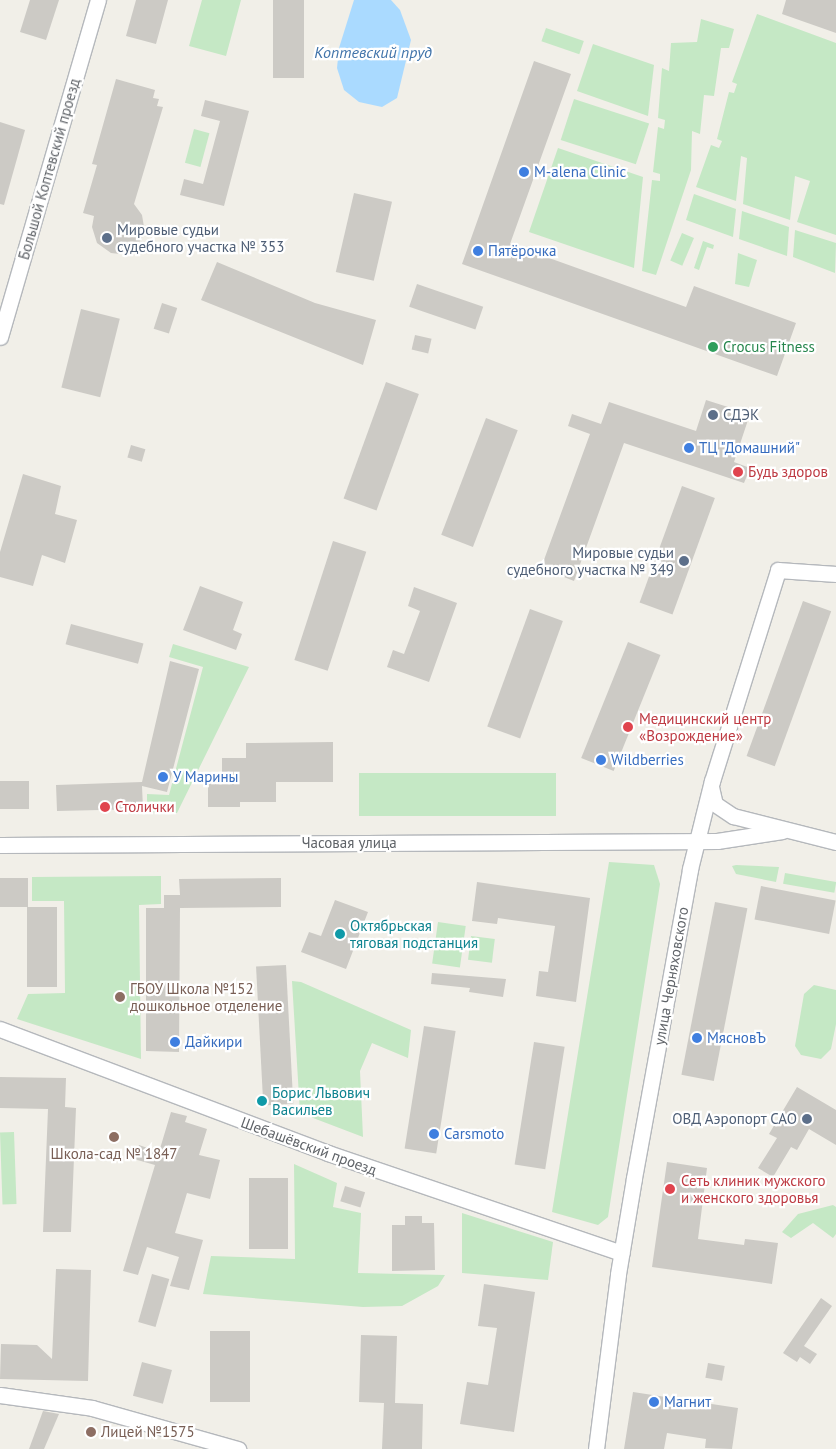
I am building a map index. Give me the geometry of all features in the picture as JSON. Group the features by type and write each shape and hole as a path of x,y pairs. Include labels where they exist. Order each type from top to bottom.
{"street":[{"name":"Большой Коптевский проезд","path":"0,337 98,0"},
{"name":"улица Черняховского","path":"596,1449 621,1253 697,841 710,787 778,570 836,574"},
{"path":"710,787 715,804 733,816 782,831 836,842"},
{"name":"Часовая улица","path":"0,845 697,841 782,831"},
{"name":"Шебашёвский проезд","path":"0,1029 328,1153 621,1253"},
{"path":"0,1394 92,1408 238,1449"}],"green space":[{"path":"202,0 241,0 226,56 189,46"},
{"path":"757,14 836,43 836,235 797,222 810,181 795,176 790,220 743,204 747,158 741,156 736,201 696,187 711,145 719,148 722,141 717,139 729,92 734,93 737,84 732,82"},
{"path":"701,19 734,29 729,48 721,48 714,96 704,95 700,134 692,131 691,170 656,275 642,271 652,180 660,181 660,174 653,172 658,127 664,129 665,120 658,118 662,68 669,71 671,43 697,42"},
{"path":"546,28 584,41 579,54 541,41"},
{"path":"593,44 654,65 648,116 577,91"},
{"path":"574,99 649,123 636,164 561,140"},
{"path":"194,129 209,133 200,167 185,163"},
{"path":"558,148 643,177 634,268 529,232"},
{"path":"694,194 736,209 733,237 686,220"},
{"path":"742,211 789,227 787,256 739,239"},
{"path":"795,230 836,243 835,273 793,257"},
{"path":"682,233 694,238 682,266 670,261"},
{"path":"703,241 714,245 713,249 707,247 699,270 694,268"},
{"path":"738,253 757,260 749,287 735,284"},
{"path":"173,644 249,667 177,813 147,812 147,794 169,795 203,667 169,657"},
{"path":"359,773 556,773 556,816 359,816"},
{"path":"609,862 654,865 660,884 608,1217 598,1225 552,1212"},
{"path":"732,866 779,867 776,882 736,874"},
{"path":"785,873 836,882 834,893 783,884"},
{"path":"161,876 161,904 139,905 141,1059 17,1019 28,994 65,993 64,901 32,901 32,877"},
{"path":"438,922 466,926 460,967 432,964"},
{"path":"471,936 495,939 492,963 468,960"},
{"path":"292,981 301,982 411,1030 408,1058 372,1043 360,1071 363,1137 300,1113"},
{"path":"814,985 836,990 836,1024 831,1049 821,1059 801,1055 795,1046 804,994"},
{"path":"0,1132 14,1132 17,1204 3,1204"},
{"path":"294,1164 337,1183 333,1207 361,1213 358,1273 445,1275 438,1286 402,1306 363,1307 203,1294 211,1256 295,1259"},
{"path":"833,1205 836,1207 836,1234 833,1238 813,1223 791,1238 782,1232 798,1214"},
{"path":"462,1213 553,1242 548,1280 462,1273"}],"water":[{"name":"Коптевский пруд","path":"354,0 391,0 400,10 411,40 397,98 382,107 359,102 344,90 337,68 339,48"}],"building":[{"path":"30,0 59,0 46,40 20,32"},
{"path":"136,0 168,0 156,44 126,36"},
{"path":"273,0 304,0 304,78 273,78"},
{"path":"786,0 836,0 836,33 782,14"},
{"path":"534,61 571,74 510,244 686,307 694,286 796,323 777,376 462,264"},
{"path":"116,79 155,90 153,98 159,99 157,106 163,107 134,204 142,215 145,233 136,247 120,254 111,253 97,243 92,227 94,216 83,213 97,165 92,164"},
{"path":"205,100 249,111 224,206 180,195 184,179 203,184 220,121 201,116"},
{"path":"0,122 25,130 4,205 0,204"},
{"path":"354,193 392,202 374,281 336,272"},
{"path":"217,262 315,303 376,320 363,365 201,300"},
{"path":"417,284 483,307 475,329 409,307"},
{"path":"162,303 177,308 169,334 154,329"},
{"path":"81,309 120,319 100,397 61,388"},
{"path":"415,335 432,339 428,353 412,350"},
{"path":"386,382 419,394 376,510 344,499"},
{"path":"706,400 750,414 734,462 750,468 744,483 624,443 574,581 541,568 590,434 568,426 572,414 601,424 609,402 696,431"},
{"path":"486,418 518,430 473,547 441,535"},
{"path":"131,445 145,449 142,462 127,457"},
{"path":"23,474 61,486 55,514 77,520 65,563 42,555 33,586 0,577 0,552"},
{"path":"682,486 715,498 672,614 640,603"},
{"path":"333,541 366,552 328,671 294,660"},
{"path":"200,586 243,602 233,630 242,634 236,650 183,630"},
{"path":"414,587 457,603 429,682 387,667 393,650 404,654 420,611 408,606"},
{"path":"803,601 831,611 775,766 747,756"},
{"path":"530,609 563,621 520,738 487,726"},
{"path":"71,624 143,643 138,664 66,644"},
{"path":"628,642 660,655 614,771 581,758"},
{"path":"170,661 199,669 167,792 142,786 143,809 57,811 56,785 142,782"},
{"path":"333,742 333,782 276,782 276,802 240,802 240,807 208,807 208,779 222,779 222,758 246,758 246,743"},
{"path":"0,781 29,781 29,809 0,809"},
{"path":"0,878 28,878 28,907 0,907"},
{"path":"281,878 281,907 180,908 179,1052 146,1051 146,908 164,908 164,895 180,895 179,879"},
{"path":"477,882 590,898 576,1002 536,996 539,971 548,972 555,926 498,918 497,924 472,921"},
{"path":"761,886 836,901 829,934 755,919"},
{"name":"Октябрьская тяговая подстанция","path":"335,900 368,912 346,969 301,952 309,932 321,936"},
{"path":"715,902 747,908 714,1081 681,1075"},
{"path":"27,907 57,907 57,987 27,987"},
{"path":"286,965 293,1104 263,1105 256,967"},
{"path":"432,973 506,979 503,997 469,992 470,988 431,984"},
{"path":"424,1026 456,1031 436,1153 405,1148"},
{"path":"534,1042 565,1047 545,1169 515,1164"},
{"path":"0,1077 66,1078 65,1107 76,1108 71,1232 43,1232 48,1109 0,1108"},
{"name":"ОВД Аэропорт САО","path":"797,1087 836,1110 836,1145 809,1129 797,1150 791,1147 773,1177 758,1168 777,1138 769,1134"},
{"path":"171,1112 187,1116 185,1122 207,1129 199,1155 220,1160 210,1199 187,1193 175,1233 203,1240 189,1290 170,1286 179,1257 147,1247 138,1275 123,1271 155,1165 134,1159 139,1145 159,1152"},
{"path":"667,1162 707,1168 698,1239 744,1245 745,1239 778,1243 772,1284 652,1267"},
{"path":"249,1178 288,1178 288,1249 249,1249"},
{"path":"345,1186 365,1192 360,1207 340,1201"},
{"path":"405,1216 422,1216 422,1223 434,1223 435,1270 392,1271 392,1225 405,1225"},
{"path":"56,1269 91,1270 88,1381 0,1379 1,1344 37,1345 52,1359"},
{"path":"152,1274 169,1279 156,1327 138,1322"},
{"path":"484,1284 535,1292 514,1432 460,1424 467,1382 488,1385 497,1328 478,1326"},
{"path":"821,1298 832,1306 804,1346 817,1354 810,1364 800,1357 797,1362 783,1353"},
{"path":"210,1331 250,1331 250,1402 210,1402"},
{"path":"361,1335 397,1336 395,1403 423,1404 422,1449 382,1449 384,1403 359,1402"},
{"path":"142,1362 172,1370 163,1404 133,1396"},
{"path":"708,1363 725,1366 722,1381 705,1378"},
{"path":"633,1392 738,1408 732,1449 705,1448 706,1439 667,1433 664,1449 624,1449"},
{"path":"43,1411 59,1414 44,1449 29,1449"}],"place":[{"name":"M-alena Clinic","path":"524,172"},
{"name":"Мировые судьи судебного участка № 353","path":"107,238"},
{"name":"Пятёрочка","path":"478,251"},
{"name":"Crocus Fitness","path":"713,347"},
{"name":"СДЭК","path":"713,415"},
{"name":"ТЦ \"Домашний\"","path":"689,448"},
{"name":"Будь здоров","path":"738,472"},
{"name":"Мировые судьи судебного участка № 349","path":"684,561"},
{"name":"Медицинский центр «Возрождение»","path":"628,727"},
{"name":"Wildberries","path":"601,760"},
{"name":"У Марины","path":"163,777"},
{"name":"Столички","path":"105,807"},
{"name":"Октябрьская тяговая подстанция","path":"340,934"},
{"name":"ГБОУ Школа №152 дошкольное отделение","path":"120,997"},
{"name":"МясновЪ","path":"697,1038"},
{"name":"Дайкири","path":"175,1042"},
{"name":"Борис Львович Васильев","path":"262,1101"},
{"name":"ОВД Аэропорт САО","path":"807,1119"},
{"name":"Carsmoto","path":"434,1134"},
{"name":"Школа-сад № 1847","path":"114,1137"},
{"name":"Сеть клиник мужского и женского здоровья","path":"670,1189"},
{"name":"Магнит","path":"654,1402"},
{"name":"Лицей №1575","path":"91,1432"}]}
